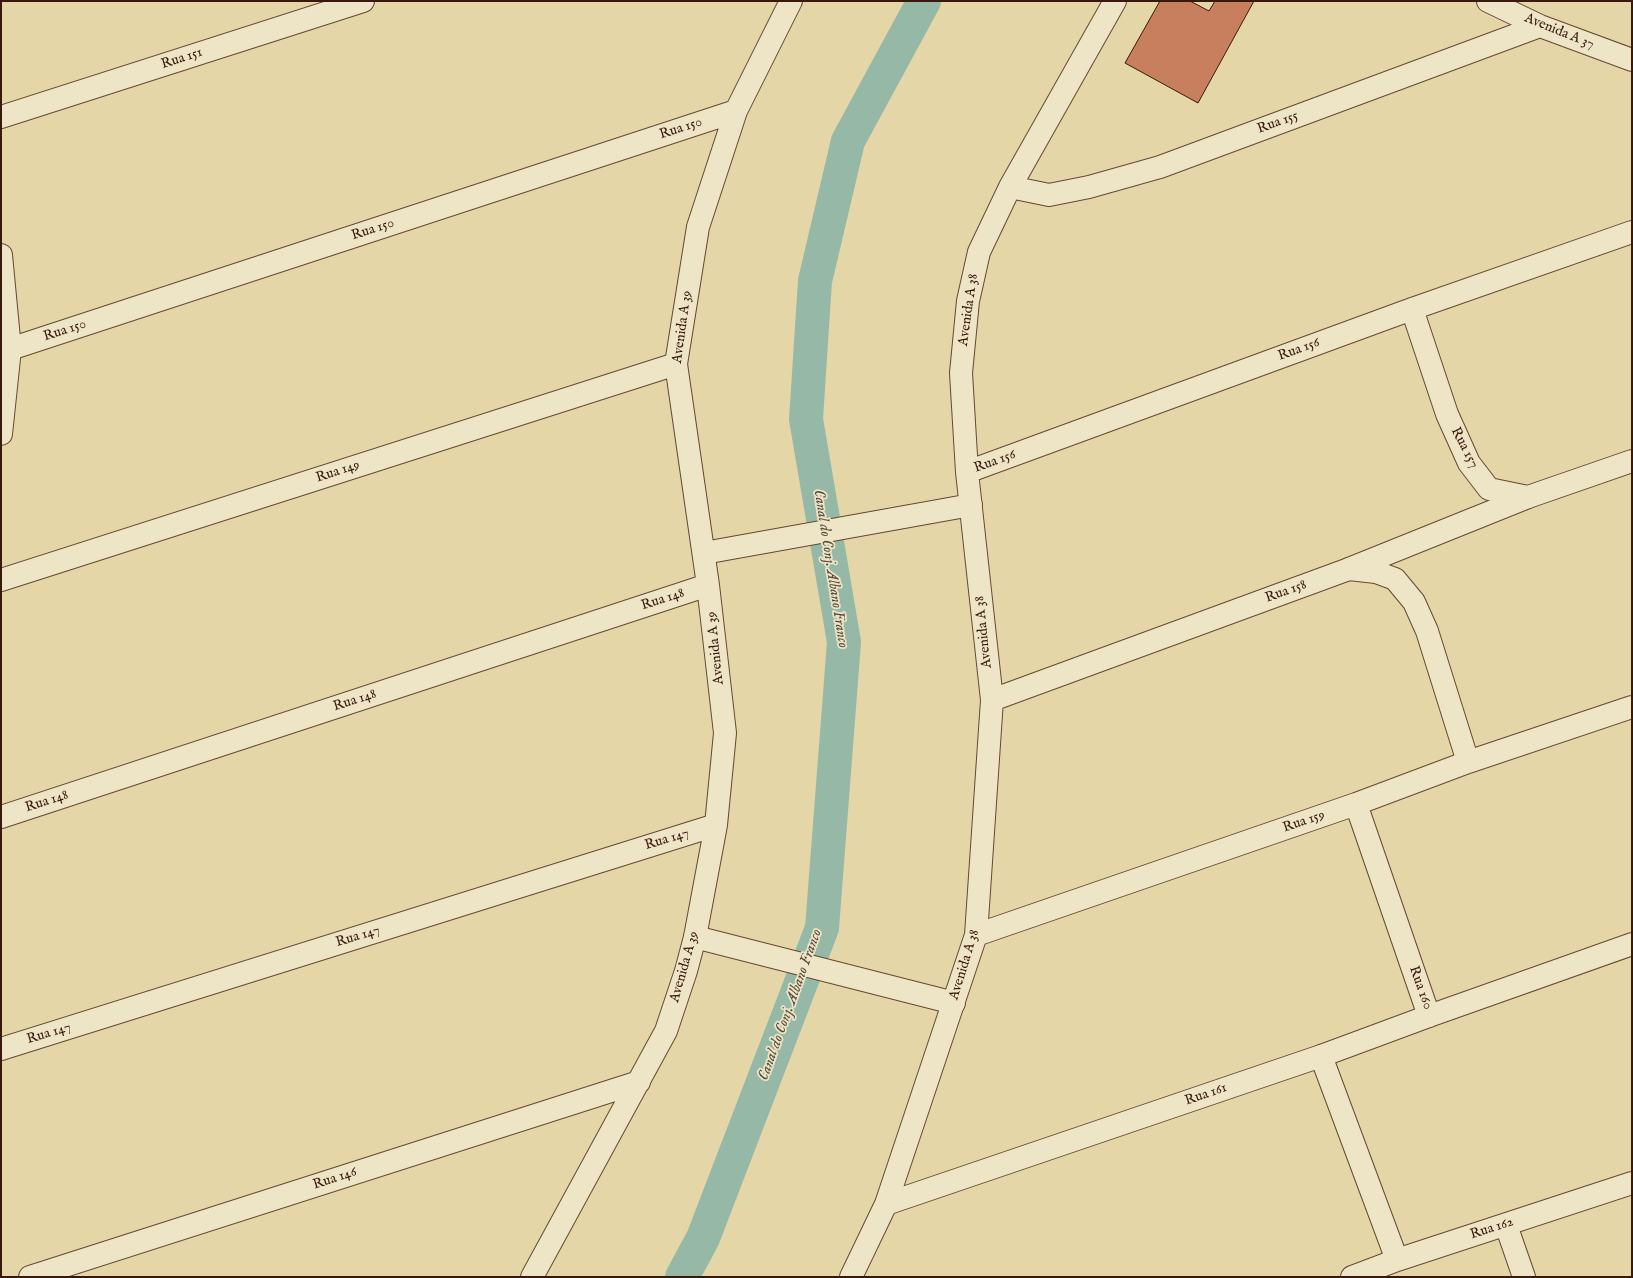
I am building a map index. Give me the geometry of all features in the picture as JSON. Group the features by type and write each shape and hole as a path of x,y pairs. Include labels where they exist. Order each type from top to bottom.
{"street":[{"name":"Rua 151","path":"1,116 363,1"},
{"name":"Avenida A 39","path":"532,1277 666,1031 686,971 695,937 716,824 725,733 704,553 676,364 698,227 736,111 791,1"},
{"name":"Avenida A 38","path":"851,1277 886,1204 976,935 992,700 967,472 961,373 968,301 979,252 1010,187 1115,1"},
{"name":"Avenida A 37","path":"1488,1 1540,26 1632,60"},
{"name":"Rua 155","path":"1010,187 1049,195 1089,187 1160,167 1540,26"},
{"name":"Rua 150","path":"10,349 736,111"},
{"name":"Rua 156","path":"967,472 1412,309 1632,232"},
{"path":"1,255 10,349 1,434"},
{"name":"Rua 157","path":"1412,309 1447,414 1469,463 1490,489 1528,497"},
{"name":"Rua 149","path":"1,580 676,364"},
{"path":"1350,569 1528,497 1632,461"},
{"path":"704,553 971,505"},
{"name":"Rua 158","path":"992,700 1350,569 1376,572 1394,579 1414,602 1426,631 1468,762"},
{"name":"Rua 148","path":"1,817 708,585"},
{"name":"Rua 159","path":"976,935 1356,804 1468,762 1632,707"},
{"name":"Rua 160","path":"1356,804 1429,1016 1632,944"},
{"name":"Rua 147","path":"1,1049 716,824"},
{"path":"695,937 954,1003"},
{"name":"Rua 161","path":"886,1204 1321,1056 1429,1016"},
{"path":"1321,1056 1397,1260"},
{"name":"Rua 146","path":"30,1277 639,1082"},
{"name":"Rua 162","path":"1352,1277 1397,1260 1632,1183"},
{"path":"1506,1225 1524,1277"}],"building":[{"path":"1160,1 1190,1 1209,11 1215,1 1254,1 1198,103 1125,63"}],"waterway":[{"name":"Canal do Conj. Albano Franco","path":"682,1277 703,1238 822,928 844,642 806,419 815,281 848,141 924,1"}]}
